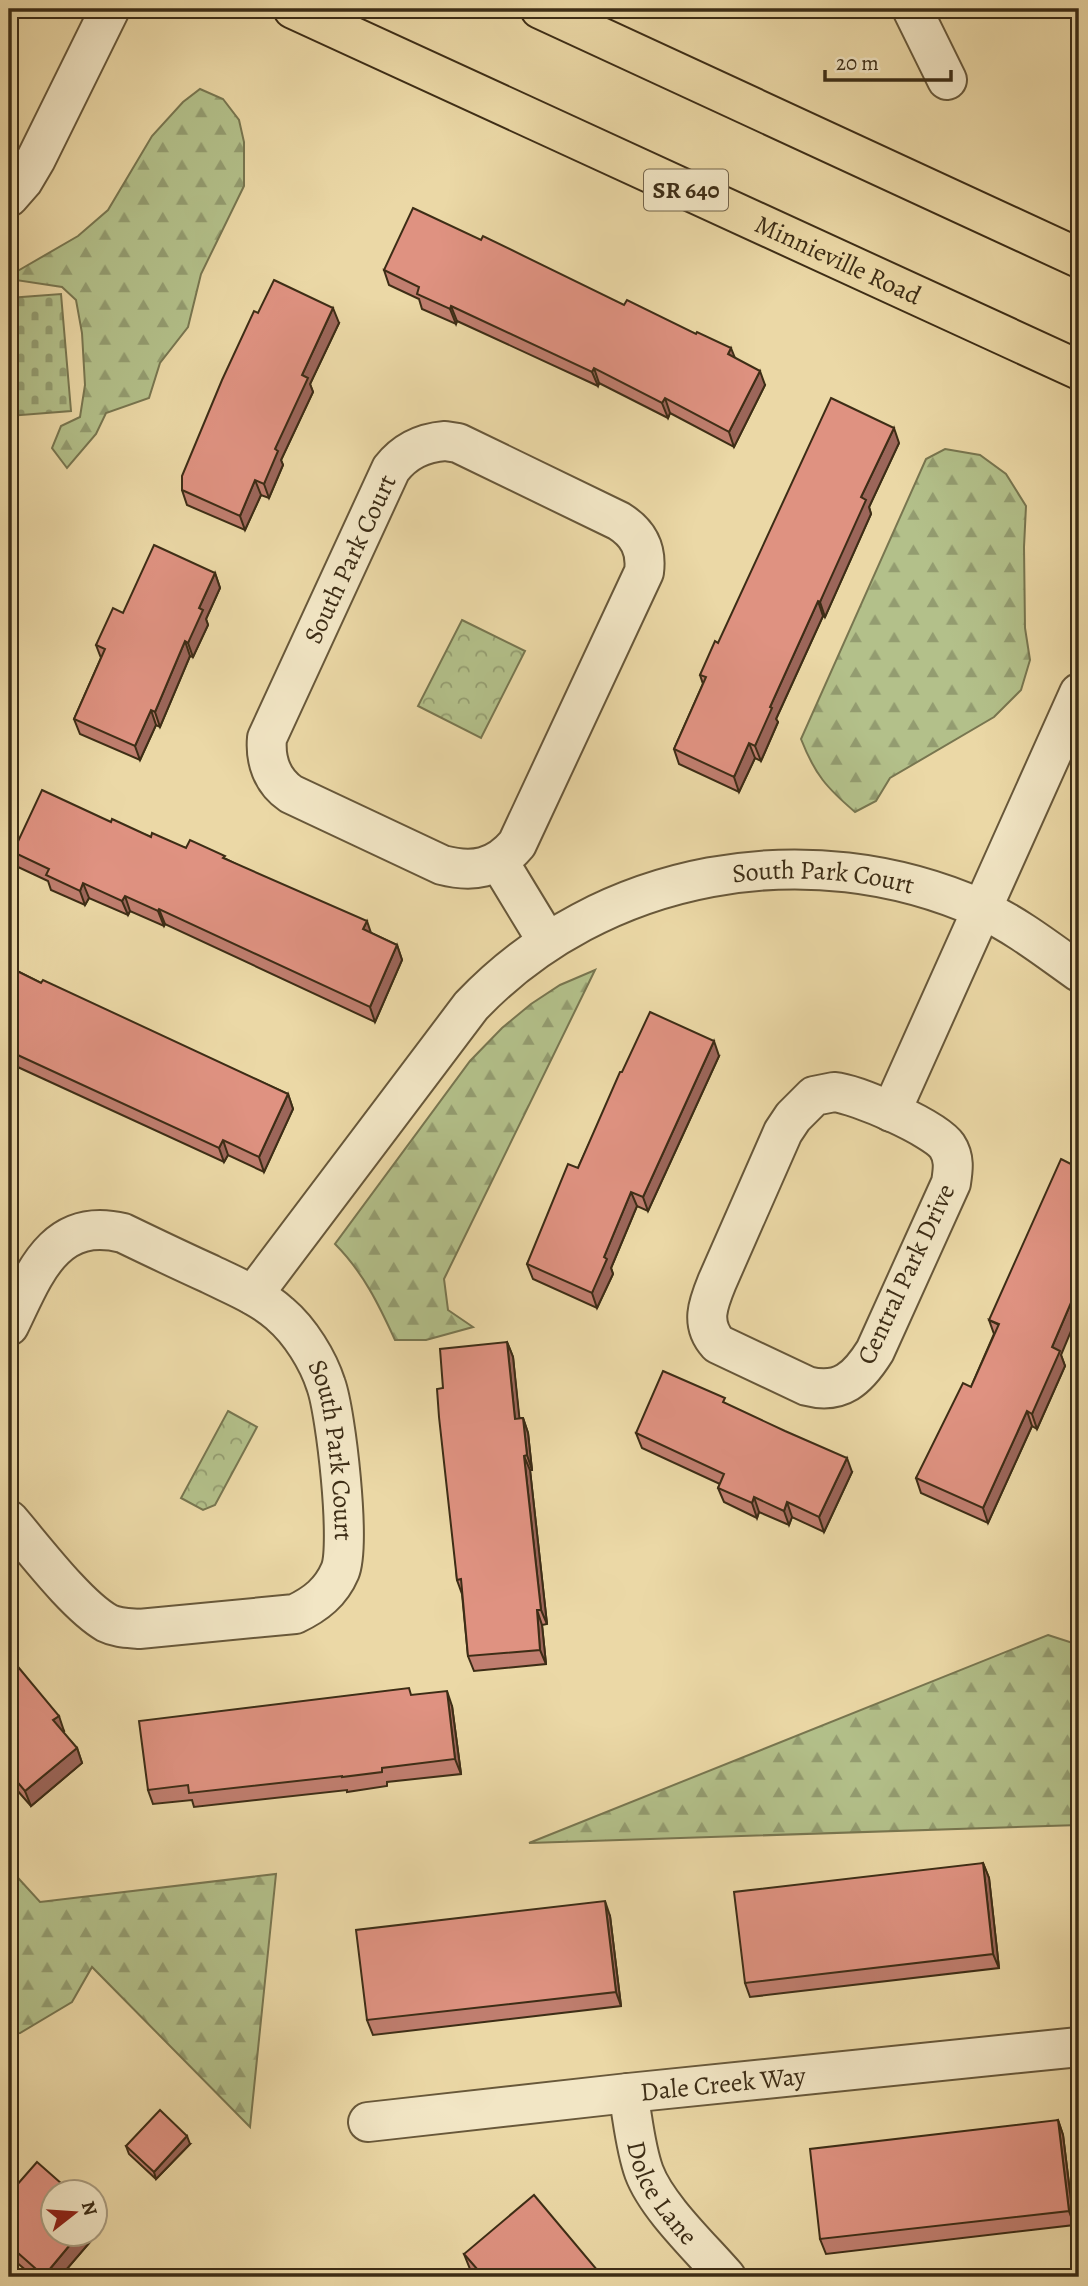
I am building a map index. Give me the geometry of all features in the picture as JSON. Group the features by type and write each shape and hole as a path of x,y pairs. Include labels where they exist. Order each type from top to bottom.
{"main road":[{"name":"Minnieville Road","path":"293,9 1079,370"},
{"path":"540,9 1079,258"}],"street":[{"path":"9,197 36,159 110,9"},
{"path":"912,9 947,80"},
{"name":"South Park Court","path":"432,442 458,443 619,521 636,535 645,561 644,572 517,844 499,862 481,869 468,870 442,865 291,794 276,781 266,749 267,738 391,469 409,452 432,442"},
{"path":"891,1112 1079,693"},
{"path":"499,862 547,941"},
{"name":"South Park Court","path":"253,1295 471,1006 520,959 547,941 585,920 671,886 742,871 816,868 906,882 982,909 1022,932 1079,972"},
{"name":"Central Park Drive","path":"834,1092 845,1093 891,1112 933,1134 945,1144 952,1157 954,1169 951,1183 875,1351 864,1368 851,1381 818,1389 718,1344 709,1331 706,1318 709,1303 783,1132 793,1117 814,1096 834,1092"},
{"name":"South Park Court","path":"9,1326 38,1266 56,1245 75,1234 91,1230 107,1229 123,1233 253,1295 281,1314 295,1331 314,1359 326,1385 332,1410 345,1536 341,1568 329,1591 310,1607 295,1614 139,1629 109,1624 84,1605 9,1520"},
{"name":"Dale Creek Way","path":"368,2122 1079,2047"},
{"name":"Dolce Lane","path":"628,2093 640,2159 649,2183 669,2212 726,2277"}],"green space":[{"path":"200,89 223,99 239,120 244,142 244,186 201,274 188,327 160,363 149,398 106,413 96,434 67,468 52,448 61,426 80,417 85,385 82,333 76,300 62,287 9,279 9,276 78,236 108,210 152,136 183,102"},
{"path":"61,294 71,411 9,416 9,298"},
{"path":"945,449 980,455 1006,474 1026,506 1025,628 1030,660 1021,690 994,717 890,778 876,801 855,812 823,780 801,739 926,459"},
{"path":"462,620 525,651 481,738 418,706"},
{"path":"9,694 18,707 9,740"},
{"path":"595,970 444,1279 448,1310 473,1327 426,1340 395,1340 362,1277 335,1244 470,1061 502,1028 531,1004 560,985"},
{"path":"228,1411 257,1427 215,1505 203,1510 181,1498"},
{"path":"1048,1635 1079,1645 1079,1825 529,1843"},
{"path":"9,1868 40,1902 276,1874 250,2127 92,1967 72,2002 20,2033 9,2034"}],"building":[{"path":"413,208 481,240 483,236 624,305 627,300 731,348 728,354 760,371 729,432 665,398 662,403 594,368 592,372 451,306 450,309 417,294 419,287 384,270"},
{"path":"274,280 333,308 302,375 308,378 275,449 278,451 264,484 255,480 240,516 182,490 182,476 254,311 258,313"},
{"path":"831,398 894,428 861,497 866,500 770,707 772,708 755,746 749,743 734,777 674,749 706,677 700,675 715,641 718,643"},
{"path":"154,545 215,573 199,608 203,610 188,643 185,641 155,712 151,710 135,746 74,719 105,649 96,645 113,608 123,613"},
{"path":"42,790 151,837 152,833 186,848 190,840 225,856 223,858 367,921 363,929 397,945 370,1007 159,909 158,911 125,896 122,901 83,883 80,891 46,875 49,869 13,852"},
{"path":"9,967 41,983 43,980 288,1094 259,1157 223,1140 219,1148 9,1051"},
{"path":"650,1012 714,1041 643,1197 631,1192 592,1293 527,1264 568,1164 578,1168"},
{"path":"1061,1159 1079,1168 1079,1284 1052,1347 1060,1351 1032,1414 1027,1411 983,1508 916,1478 963,1383 971,1387 999,1324 989,1320"},
{"path":"507,1342 515,1419 523,1418 527,1455 524,1456 541,1610 537,1610 540,1650 468,1656 461,1579 457,1580 439,1417 437,1389 443,1388 440,1349"},
{"path":"663,1371 725,1398 723,1402 847,1458 819,1517 787,1502 784,1511 754,1497 752,1503 718,1488 724,1474 636,1433"},
{"path":"9,1656 59,1716 53,1720 77,1748 25,1791 9,1772"},
{"path":"409,1688 411,1695 447,1691 455,1759 382,1768 382,1772 189,1793 188,1785 148,1790 139,1721"},
{"path":"983,1863 993,1954 745,1983 734,1892"},
{"path":"605,1901 616,1992 367,2020 356,1930"},
{"path":"160,2110 187,2136 154,2172 126,2146"},
{"path":"1058,2120 1069,2211 820,2239 810,2149"},
{"path":"37,2162 55,2178 38,2178 38,2248 67,2248 44,2276 9,2245 9,2194"},
{"path":"534,2195 603,2277 484,2277 464,2254"}]}
